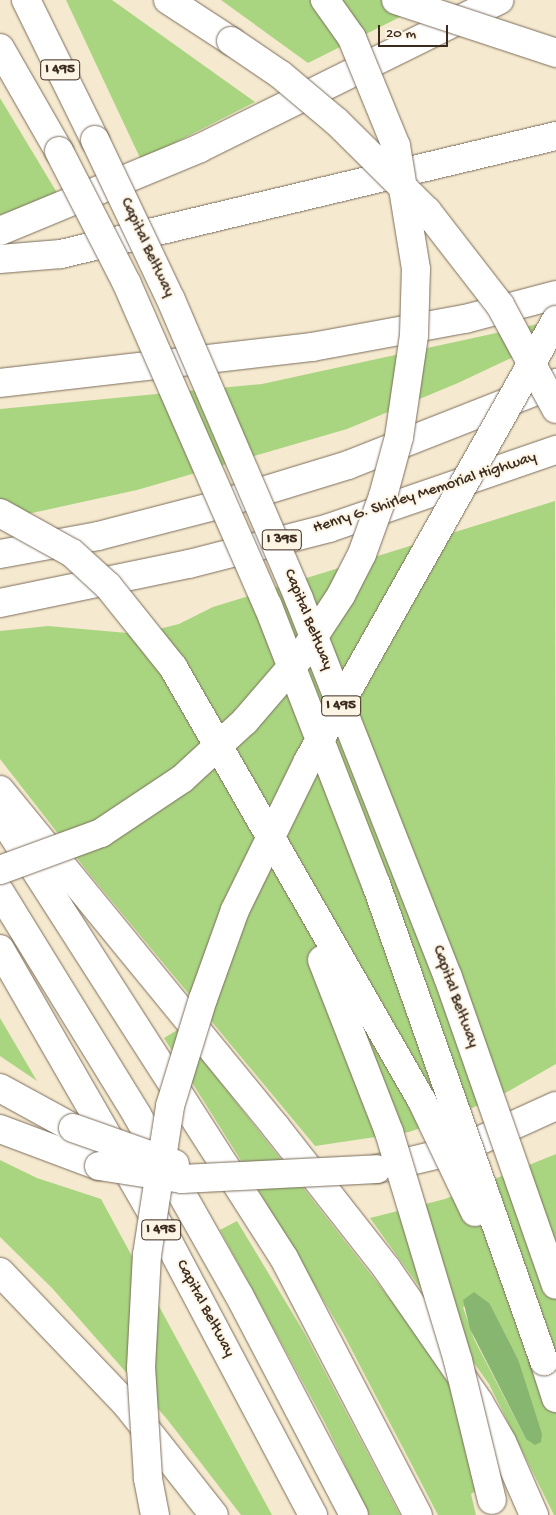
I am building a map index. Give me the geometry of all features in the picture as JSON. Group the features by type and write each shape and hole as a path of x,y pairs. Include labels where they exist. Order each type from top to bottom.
{"highway":[{"name":"Capital Beltway","path":"26,0 175,309 299,599 448,977 556,1285"},
{"path":"168,0 280,75 337,122 427,211 500,305 556,409"},
{"path":"0,870 101,833 182,779 245,721 301,656 341,595 362,554 383,496 399,438 414,335 416,269 396,146 377,94 352,38 325,0"},
{"path":"396,0 556,53"},
{"path":"0,231 200,148 499,0"},
{"path":"0,48 59,151 127,284 268,606 376,884 556,1398"},
{"path":"0,260 61,254 556,136"},
{"path":"0,383 312,347 465,319 556,295"},
{"path":"155,1515 148,1478 141,1368 147,1255 170,1106 203,998 235,910 308,761 556,320"},
{"path":"0,554 98,536 290,483 438,431 556,384"},
{"name":"Henry G. Shirley Memorial Highway","path":"0,603 189,564 329,528 556,450"},
{"path":"0,513 72,552 108,586 144,627 173,667 273,846 422,1101 544,1361"},
{"path":"0,790 275,1126 387,1269 479,1402 502,1442 534,1515"},
{"path":"0,816 284,1258 418,1515"},
{"path":"273,846 346,1015 389,1132 458,1361 494,1508"},
{"path":"0,892 147,1132 239,1295 354,1515"},
{"name":"Capital Beltway","path":"0,949 169,1243 313,1515"},
{"path":"0,1088 73,1128 166,1163 282,1176"},
{"path":"0,1129 99,1166 182,1179 282,1176 377,1169 461,1149 556,1106"},
{"path":"0,1272 127,1404 214,1515"}],"green space":[{"path":"66,0 112,0 255,102 141,160"},
{"path":"221,0 434,0 308,63"},
{"path":"0,98 59,196 0,215"},
{"path":"556,320 556,337 458,383 347,429 137,490 0,520 0,409 262,384"},
{"path":"555,501 556,1064 507,1092 450,1118 409,1132 315,1146 91,876 0,759 0,631 48,626 139,634 179,624 213,607"},
{"path":"0,1018 37,1081 0,1056"},
{"path":"179,1029 415,1331 457,1398 501,1476 471,1494 476,1515 438,1515 344,1335 237,1154 164,1038"},
{"path":"556,1154 556,1515 554,1515 489,1384 370,1218 445,1199","holes":["490,1304 518,1359 523,1378 526,1439 474,1339 463,1307"]},
{"path":"0,1160 37,1178 101,1199 272,1515 241,1515 167,1419 52,1288 0,1237"},
{"path":"237,1221 305,1334 400,1515 369,1515 325,1423 220,1230"},
{"path":"474,1292 490,1304 518,1359 542,1434 541,1442 535,1445 526,1439 470,1329 463,1300"}]}
